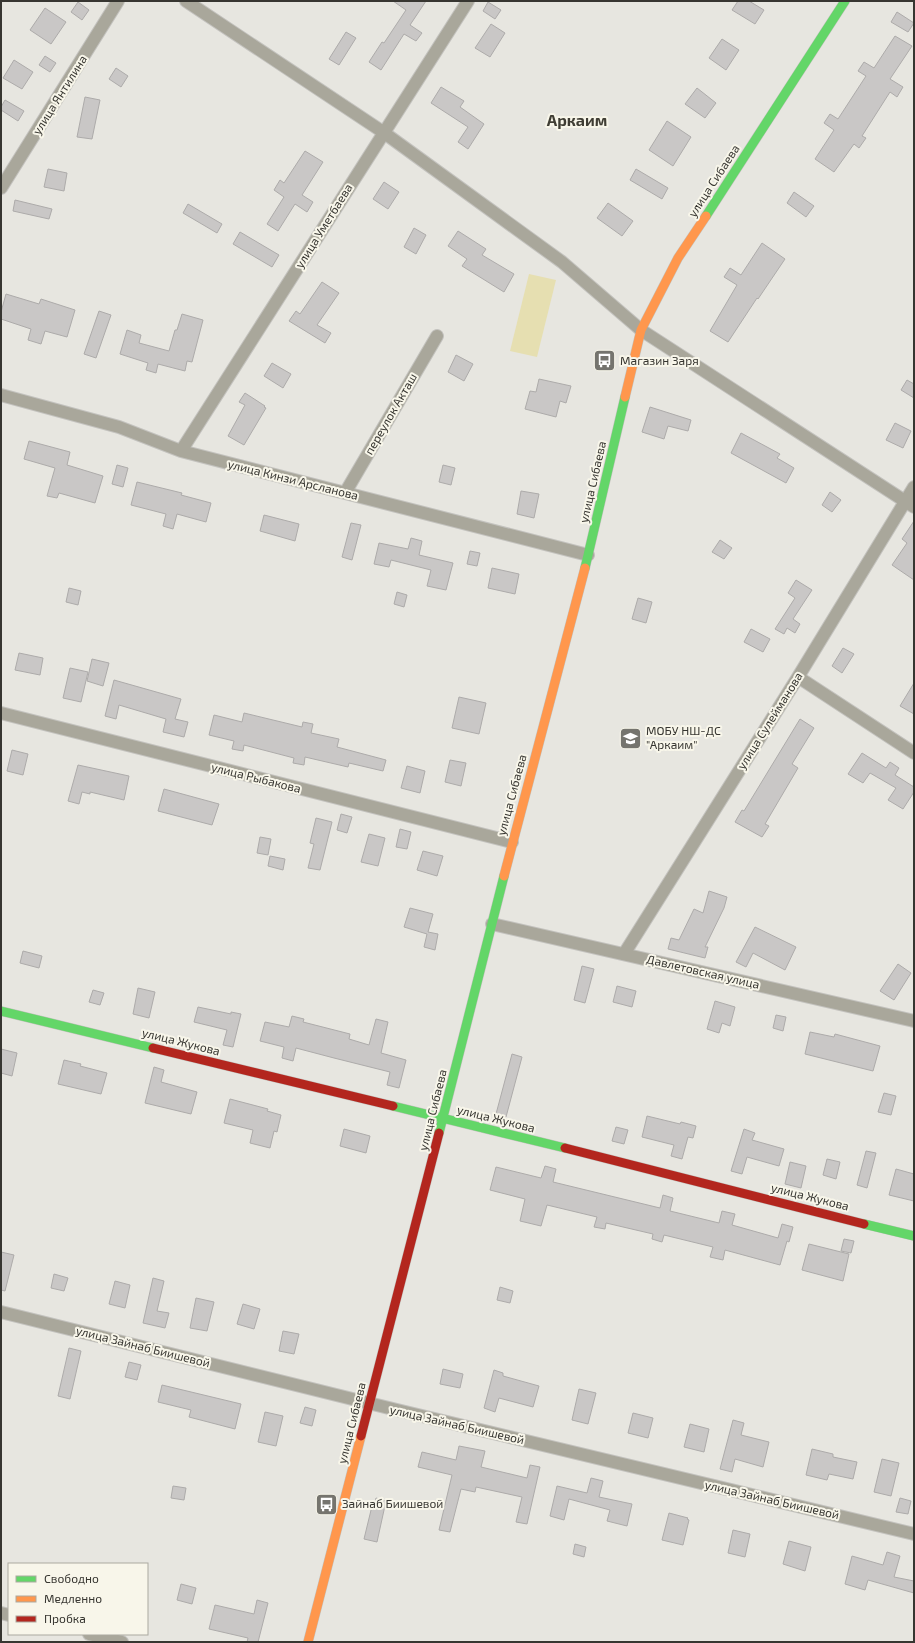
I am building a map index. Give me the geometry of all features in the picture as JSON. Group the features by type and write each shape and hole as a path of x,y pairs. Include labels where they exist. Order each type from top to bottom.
{"main road":[{"name":"улица Сибаева","path":"308,1642 443,1118 512,842 588,555 641,330 678,258 845,1"},
{"name":"улица Жукова","path":"1,1011 443,1118 914,1236"}],"street":[{"name":"улица Янтилина","path":"1,188 118,1"},
{"path":"186,1 383,132 562,262 641,330 909,504"},
{"name":"улица Уметбаева","path":"181,451 383,132 468,1"},
{"name":"переулок Акташ","path":"345,493 437,336"},
{"name":"улица Кинзи Арсланова","path":"1,395 119,427 181,451 588,555"},
{"name":"улица Сулейманова","path":"624,954 798,677 909,504 914,487"},
{"path":"798,677 914,753"},
{"name":"улица Рыбакова","path":"1,713 512,842"},
{"name":"Давлетовская улица","path":"492,924 914,1021"},
{"name":"улица Зайнаб Биишевой","path":"1,1312 369,1403 914,1534"},
{"path":"93,1635 122,1642"}],"shaded area":[{"path":"529,274 556,280 537,357 510,351"}],"building":[{"path":"393,1 426,1 410,25 422,33 416,41 404,34 381,70 369,62 382,42 384,43 406,10"},
{"path":"738,1 749,1 764,10 755,24 732,10"},
{"path":"78,2 89,10 82,20 71,12"},
{"path":"488,2 501,10 495,19 483,11"},
{"path":"45,8 66,22 51,44 30,30"},
{"path":"897,12 914,23 908,32 891,22"},
{"path":"491,24 505,33 490,57 475,48"},
{"path":"346,32 356,38 339,65 329,59"},
{"path":"895,36 912,46 890,79 903,87 897,97 890,92 862,136 866,138 859,148 854,144 834,172 815,159 834,130 824,123 830,114 838,119 866,76 858,71 864,62 874,68"},
{"path":"722,39 739,50 726,70 709,58"},
{"path":"45,56 56,63 50,72 39,65"},
{"path":"14,60 33,72 22,89 3,78"},
{"path":"116,68 128,76 121,87 109,79"},
{"path":"441,87 464,101 460,107 484,124 468,149 458,142 468,127 431,103"},
{"path":"697,88 716,103 705,118 685,104"},
{"path":"85,97 100,100 92,139 77,137"},
{"path":"5,100 24,111 18,121 1,110"},
{"path":"667,121 691,137 673,166 649,150"},
{"path":"305,151 323,162 302,195 313,202 307,212 295,204 278,231 267,224 284,197 274,190 280,180 284,183"},
{"path":"48,169 67,173 64,191 44,187"},
{"path":"636,169 668,188 662,199 630,180"},
{"path":"384,182 399,192 388,209 373,199"},
{"path":"794,192 814,206 806,217 787,203"},
{"path":"15,200 52,209 49,219 13,211"},
{"path":"608,203 633,221 622,236 597,218"},
{"path":"188,204 222,224 217,233 183,213"},
{"path":"414,228 426,235 416,254 404,247"},
{"path":"458,231 486,249 482,255 514,274 504,292 462,266 467,259 448,246"},
{"path":"240,232 279,255 272,267 233,244"},
{"path":"762,243 785,259 728,342 710,331 737,285 724,277 730,268 741,275"},
{"path":"322,282 339,293 317,325 331,333 325,343 289,321 296,311 300,314"},
{"path":"6,294 39,304 41,299 75,310 67,337 45,331 41,344 28,340 31,329 1,319 1,312"},
{"path":"99,311 111,315 96,358 84,354"},
{"path":"182,314 203,320 192,362 187,361 185,371 158,364 156,373 146,370 148,363 120,354 127,330 141,335 139,343 169,351 175,330 177,330"},
{"path":"456,355 473,364 464,381 448,372"},
{"path":"272,363 291,374 283,388 264,376"},
{"path":"539,379 571,386 566,403 560,401 556,417 525,409 530,391 536,392"},
{"path":"907,380 914,384 914,398 901,390"},
{"path":"245,393 266,408 244,445 228,436 245,405 239,402"},
{"path":"650,407 691,420 688,431 668,426 664,439 642,432"},
{"path":"895,423 911,431 903,448 886,440"},
{"path":"741,433 780,454 777,458 794,468 786,483 731,453"},
{"path":"29,441 70,452 67,465 103,476 95,503 59,493 57,498 47,496 55,468 24,459"},
{"path":"117,465 128,468 123,487 112,484"},
{"path":"443,465 455,468 451,485 439,482"},
{"path":"137,482 182,493 181,495 211,503 206,522 177,514 173,529 163,526 166,514 131,505"},
{"path":"521,491 539,494 534,518 517,514"},
{"path":"830,492 841,500 832,512 822,505"},
{"path":"264,515 299,524 295,541 260,531"},
{"path":"914,521 914,580 892,565 907,543 902,539"},
{"path":"351,523 361,525 352,560 342,557"},
{"path":"411,538 422,541 419,555 453,563 446,590 427,586 431,570 391,560 389,567 374,564 379,543 408,549"},
{"path":"720,540 732,548 724,559 712,552"},
{"path":"470,551 480,553 477,566 467,564"},
{"path":"492,568 519,574 515,594 488,588"},
{"path":"796,580 812,590 793,619 800,624 795,633 787,628 784,634 775,629 795,598 788,593"},
{"path":"69,588 81,591 78,605 66,602"},
{"path":"397,592 407,595 404,607 394,604"},
{"path":"638,598 652,602 646,623 632,619"},
{"path":"751,629 770,639 763,652 744,642"},
{"path":"843,648 854,654 842,673 832,666"},
{"path":"19,653 43,658 40,675 15,670"},
{"path":"92,659 109,663 103,686 87,681"},
{"path":"70,668 88,672 81,702 63,698"},
{"path":"114,680 181,699 175,719 188,722 184,737 163,732 166,719 119,705 116,719 105,716"},
{"path":"914,683 914,714 900,706"},
{"path":"459,697 486,703 479,734 452,728"},
{"path":"244,713 302,727 303,722 313,724 311,733 339,739 337,747 386,760 383,771 349,763 348,767 305,757 304,765 293,763 294,758 244,745 243,751 232,749 234,741 209,735 214,715 242,722"},
{"path":"800,719 814,728 792,764 798,768 765,824 769,826 762,837 735,822 742,810 744,811"},
{"path":"12,750 28,754 23,775 7,771"},
{"path":"862,753 886,768 890,762 899,768 895,775 914,787 914,792 903,809 888,800 896,788 870,773 863,783 848,774"},
{"path":"450,760 466,763 461,786 445,782"},
{"path":"78,765 129,776 124,800 90,792 90,794 82,792 79,804 68,801"},
{"path":"407,766 425,771 420,793 401,788"},
{"path":"164,789 219,804 212,825 158,811"},
{"path":"341,814 352,817 347,833 337,830"},
{"path":"316,818 332,822 320,870 308,868 314,844 310,843"},
{"path":"400,829 411,832 407,849 396,847"},
{"path":"369,834 385,838 378,866 361,862"},
{"path":"260,837 271,839 268,855 257,853"},
{"path":"423,851 443,856 437,876 417,870"},
{"path":"270,856 285,859 283,870 268,866"},
{"path":"709,891 727,897 724,908 705,947 708,947 705,958 668,949 671,938 679,940 694,909 703,913"},
{"path":"410,908 433,914 428,932 438,934 435,950 424,947 427,934 404,927"},
{"path":"755,927 796,947 785,970 753,953 746,967 736,962"},
{"path":"23,951 42,956 39,968 20,963"},
{"path":"898,964 911,973 894,1000 880,991"},
{"path":"582,966 594,969 585,1003 574,1000"},
{"path":"617,986 636,991 632,1007 613,1002"},
{"path":"138,988 155,992 149,1018 133,1014"},
{"path":"93,990 104,993 100,1005 89,1002"},
{"path":"715,1001 735,1007 730,1026 722,1023 719,1033 707,1029"},
{"path":"198,1007 231,1014 231,1012 241,1014 233,1047 223,1045 227,1030 194,1022"},
{"path":"776,1015 786,1017 783,1031 773,1028"},
{"path":"292,1016 304,1019 303,1022 350,1034 349,1039 369,1045 376,1019 388,1022 381,1053 406,1060 399,1088 387,1085 390,1072 296,1048 293,1061 282,1058 284,1047 260,1041 265,1022 289,1027"},
{"path":"810,1032 834,1037 835,1034 880,1046 873,1071 805,1054"},
{"path":"1,1049 17,1053 12,1076 1,1073"},
{"path":"512,1054 522,1057 506,1117 496,1114"},
{"path":"64,1060 107,1073 101,1094 58,1084"},
{"path":"154,1067 164,1070 161,1082 197,1092 191,1114 145,1103"},
{"path":"884,1093 896,1096 891,1115 878,1112"},
{"path":"230,1099 268,1109 267,1111 281,1115 277,1132 274,1131 270,1148 250,1143 253,1130 224,1123"},
{"path":"647,1116 680,1124 681,1122 696,1126 693,1138 688,1137 682,1159 671,1156 674,1145 642,1137"},
{"path":"616,1127 628,1130 624,1144 612,1141"},
{"path":"344,1129 370,1136 366,1153 340,1146"},
{"path":"744,1129 755,1133 752,1140 784,1149 779,1166 747,1157 742,1174 731,1171"},
{"path":"866,1151 876,1153 867,1188 857,1185"},
{"path":"827,1159 840,1162 836,1179 823,1175"},
{"path":"790,1162 806,1166 801,1188 785,1184"},
{"path":"545,1166 556,1169 553,1182 660,1208 663,1195 673,1198 670,1211 719,1223 722,1211 735,1214 732,1225 778,1238 782,1224 793,1227 789,1242 787,1241 780,1265 725,1250 723,1260 710,1257 713,1247 664,1235 662,1242 652,1239 653,1234 606,1223 605,1229 594,1227 597,1217 547,1205 541,1226 520,1221 525,1199 490,1190 496,1167 541,1178"},
{"path":"896,1169 914,1174 914,1201 889,1195"},
{"path":"844,1239 854,1241 851,1253 841,1251"},
{"path":"809,1244 849,1254 843,1281 802,1270"},
{"path":"1,1252 14,1255 5,1291 1,1290"},
{"path":"54,1274 68,1278 64,1291 51,1288"},
{"path":"153,1278 164,1281 157,1311 169,1313 165,1328 143,1323"},
{"path":"115,1281 130,1285 125,1308 109,1304"},
{"path":"500,1287 513,1291 510,1303 497,1300"},
{"path":"196,1298 214,1302 207,1331 190,1328"},
{"path":"243,1304 260,1309 254,1329 237,1324"},
{"path":"283,1331 299,1334 294,1354 279,1351"},
{"path":"69,1348 81,1351 70,1399 58,1396"},
{"path":"129,1362 141,1365 137,1380 125,1377"},
{"path":"443,1369 463,1374 460,1388 440,1384"},
{"path":"494,1370 503,1373 503,1376 539,1386 533,1407 499,1398 495,1412 484,1408"},
{"path":"162,1385 241,1404 235,1429 189,1417 191,1410 158,1402"},
{"path":"579,1389 596,1393 588,1424 572,1420"},
{"path":"305,1407 316,1410 312,1426 300,1423"},
{"path":"265,1412 283,1416 276,1446 258,1442"},
{"path":"633,1413 653,1418 648,1438 628,1433"},
{"path":"733,1420 744,1423 741,1435 769,1442 763,1467 735,1459 732,1472 720,1469"},
{"path":"690,1424 709,1429 704,1452 684,1447"},
{"path":"459,1446 485,1451 481,1467 527,1478 530,1465 540,1467 527,1524 516,1522 522,1497 476,1487 475,1492 461,1489 450,1532 439,1530 452,1475 418,1467 422,1452 456,1460"},
{"path":"812,1449 833,1454 833,1457 857,1462 853,1479 829,1474 827,1480 806,1475"},
{"path":"882,1459 899,1463 891,1496 874,1492"},
{"path":"591,1478 603,1481 599,1497 632,1504 627,1526 607,1521 610,1510 569,1499 564,1520 550,1516 557,1486 587,1493"},
{"path":"173,1486 186,1488 184,1500 171,1498"},
{"path":"376,1498 386,1501 377,1542 364,1539 372,1506 374,1506"},
{"path":"900,1498 911,1501 908,1514 896,1512"},
{"path":"669,1513 688,1518 687,1519 689,1520 683,1545 662,1540"},
{"path":"733,1530 750,1534 745,1557 728,1553"},
{"path":"789,1541 811,1547 805,1571 783,1564"},
{"path":"575,1544 586,1547 584,1557 573,1554"},
{"path":"887,1552 900,1556 894,1577 914,1581 914,1593 868,1580 865,1590 845,1584 852,1556 883,1565"},
{"path":"181,1584 196,1588 192,1604 177,1600"},
{"path":"257,1600 268,1603 258,1642 247,1642 248,1638 209,1629 215,1605 254,1614"}],"traffic: fast":[{"path":"706,216 845,1"},
{"path":"585,568 625,397"},
{"path":"439,1133 504,876"},
{"path":"1,1011 153,1048"},
{"path":"393,1106 565,1148"},
{"path":"864,1224 914,1236"}],"traffic: slow":[{"path":"625,397 641,330 678,258 706,216"},
{"path":"504,876 585,568"},
{"path":"308,1642 361,1436"}],"traffic: jam":[{"path":"153,1048 393,1106"},
{"path":"361,1436 439,1133"},
{"path":"565,1148 864,1224"}],"place":[{"name":"Магазин Заря","path":"605,361"},
{"name":"МОБУ НШ-ДС \"Аркаим\"","path":"630,738"},
{"name":"Зайнаб Биишевой","path":"326,1504"}],"district":[{"name":"Аркаим","path":"577,120"}]}
